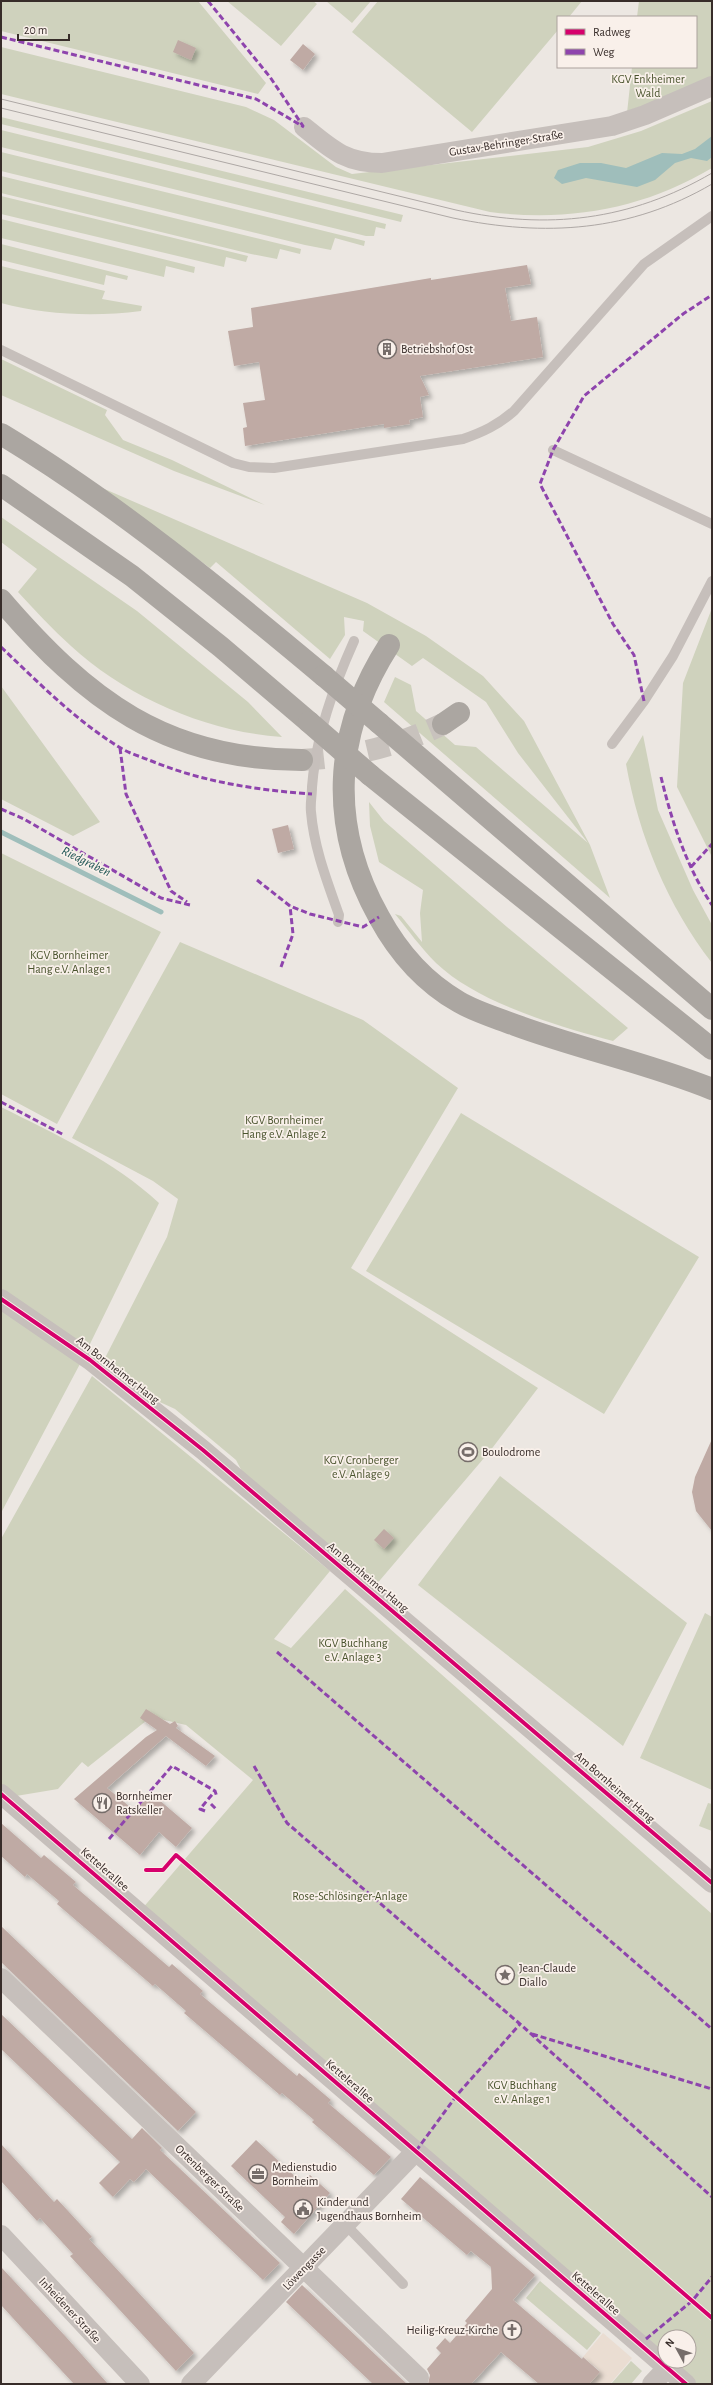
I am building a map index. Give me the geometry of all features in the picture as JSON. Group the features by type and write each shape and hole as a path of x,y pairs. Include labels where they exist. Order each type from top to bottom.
{"highway":[{"path":"1,434 52,466 125,517 213,584 324,676 712,1009"},
{"path":"1,485 132,576 221,647 370,775 712,1049"},
{"path":"1,600 79,679 104,700 142,724 171,738 218,752 267,759 302,760"},
{"path":"389,645 366,684 351,727 343,772 343,795 348,840 362,883 388,933 406,958 429,982 460,1002 492,1017 553,1039 643,1065 712,1089"}],"street":[{"name":"Gustav-Behringer-Straße","path":"304,127 335,152 350,160 382,163 612,126 645,115 712,86"},
{"name":"Am Bornheimer Hang","path":"1,1299 90,1360 203,1450 712,1883"},
{"name":"Kettelerallee","path":"1,1794 657,2359"},
{"name":"Ortenberger Straße","path":"1,1978 419,2378"},
{"name":"Löwengasse","path":"191,2384 416,2151"},
{"name":"Inheidener Straße","path":"1,2235 140,2384"},
{"path":"652,2384 666,2369"},
{"name":"Kettelerallee","path":"668,2369 686,2384"}],"lane":[{"path":"1,350 233,463 249,467 274,468 464,439 484,432 514,411 644,264 661,250 712,216"},
{"path":"553,450 712,524"},
{"path":"612,744 644,701 673,656 712,581"},
{"path":"338,922 339,915 319,858 311,811 314,769 322,724 337,678 354,641"},
{"path":"346,2224 403,2284"}],"green space":[{"path":"1,1 198,1 266,83 258,94 1,31"},
{"path":"227,1 313,1 317,4 281,46"},
{"path":"326,1 371,1 352,23"},
{"path":"378,1 582,1 570,16 557,16 557,31 472,132 352,32"},
{"name":"KGV Enkheimer Wald","path":"639,1 712,1 712,80 627,113 632,68 697,68 697,16 637,16"},
{"path":"1,47 246,107 274,120 336,167 352,174 588,147 641,131 712,101 712,168 659,194 632,203 605,209 548,215 519,215 490,212 1,94"},
{"path":"1,117 403,215 401,222 1,124"},
{"path":"1,130 386,224 385,229 376,227 374,236 366,236 1,147"},
{"path":"1,152 365,241 364,246 335,238 331,250 305,245 1,171"},
{"path":"1,176 301,249 300,254 280,249 277,259 251,254 1,193"},
{"path":"1,196 248,256 246,262 226,257 224,267 1,214"},
{"path":"1,219 195,267 194,273 166,266 164,277 1,238"},
{"path":"1,244 128,276 127,280 106,275 104,285 1,260"},
{"path":"1,266 105,291 102,299 142,306 141,311 106,314 70,314 35,310 1,303"},
{"path":"1,359 107,410 105,415 123,440 172,460 265,505 174,471 1,395"},
{"path":"100,487 367,603 426,636 483,676 524,721 590,845 610,898 384,702 395,677 411,685 416,711 455,745 476,747 588,843 518,753 486,702 423,658 412,666 363,631 364,621 344,617 345,635 330,659 216,562 210,568"},
{"path":"1,517 137,611 248,702 282,737 254,734 225,728 169,709 142,696 93,664 57,633 18,592 37,569 1,542"},
{"path":"712,608 712,857 677,787 683,683"},
{"path":"1,686 100,822 73,836 1,799"},
{"path":"643,735 658,810 693,890 712,925 712,963 681,918 668,894 647,843 639,817 626,764"},
{"path":"369,802 384,821 507,927 628,1028 613,1041 543,1020 496,1001 474,990 453,977 436,963 395,914 401,916 422,942 420,913 423,890 379,862 370,826"},
{"name":"KGV Bornheimer Hang e.V. Anlage 1","path":"1,853 161,932 57,1124 1,1094"},
{"name":"KGV Bornheimer Hang e.V. Anlage 2","path":"180,942 363,1020 458,1088 351,1268 538,1388 490,1451 375,1586 246,1479 236,1460 175,1409 151,1398 105,1358 167,1237 178,1199 153,1181 72,1138"},
{"path":"1,1107 63,1138 103,1161 142,1188 159,1203 88,1348 1,1290"},
{"path":"461,1113 699,1257 604,1414 366,1271"},
{"path":"1,1308 81,1362 1,1513"},
{"name":"Rose-Schlösinger-Anlage","path":"92,1376 330,1571 274,1639 291,1648 345,1589 712,1914 712,2384 694,2384 676,2369 697,2369 697,2329 657,2329 657,2352 141,1910 253,1780 186,1725 151,1717 88,1767 82,1762 58,1789 10,1797 1,1789 1,1539"},
{"path":"500,1476 687,1623 623,1746 418,1585"},
{"path":"705,1613 712,1617 712,1790 640,1758"},
{"path":"708,1803 712,1804 712,1831 699,1826"},
{"path":"540,2281 601,2333 587,2350 526,2298"},
{"path":"631,2361 642,2371 631,2384 611,2384"}],"shaded area":[{"path":"603,2333 632,2358 610,2384 589,2384 600,2371 583,2357"}],"water":[{"path":"712,136 712,157 707,161 691,158 675,163 655,180 637,187 586,178 562,184 554,178 558,170 580,163 601,163 626,168 662,153 682,154 695,149"}],"building":[{"path":"178,40 196,48 191,60 173,52"},
{"path":"303,44 315,54 303,70 290,60"},
{"name":"Betriebshof Ost","path":"527,265 531,284 505,288 511,321 537,317 543,357 420,376 429,395 420,397 423,417 409,420 410,424 384,428 384,424 245,446 243,428 247,427 243,403 265,400 259,362 234,366 228,331 253,327 251,308 431,278 431,280"},
{"path":"288,825 294,849 278,853 272,829"},
{"path":"712,1439 712,1531 696,1511 692,1492 695,1477"},
{"path":"384,1529 394,1538 384,1549 374,1540"},
{"path":"146,1709 170,1724 175,1721 178,1726 176,1728 215,1756 206,1766 166,1736 107,1788 135,1811 151,1793 192,1828 176,1847 159,1832 140,1855 74,1799 146,1737 157,1730 140,1718"},
{"path":"1,1823 41,1858 44,1855 76,1882 73,1885 169,1967 172,1964 203,1991 200,1994 297,2076 299,2073 331,2100 328,2103 391,2157 374,2175 312,2122 314,2120 282,2093 280,2095 184,2013 186,2011 155,1984 153,1986 57,1904 59,1901 27,1874 25,1877 1,1856"},
{"path":"1,1926 196,2112 178,2131 1,1962"},
{"path":"1,2014 132,2139 142,2128 162,2148 160,2150 280,2263 263,2280 146,2169 134,2182 130,2179 113,2197 99,2183 120,2162 1,2049"},
{"path":"256,2140 302,2183 310,2175 330,2193 294,2234 281,2222 285,2217 231,2166"},
{"path":"1,2144 54,2202 57,2199 92,2237 89,2239 194,2353 176,2371 70,2256 73,2254 40,2218 37,2221 1,2181"},
{"path":"420,2177 535,2275 513,2300 582,2359 583,2357 600,2372 589,2384 539,2384 501,2352 471,2384 428,2384 430,2375 427,2369 441,2353 436,2348 445,2338 450,2343 467,2323 465,2321 492,2289 491,2267 471,2251 467,2255 401,2199"},
{"path":"1,2267 108,2384 74,2384 22,2328 1,2305"},
{"path":"302,2285 407,2384 373,2384 286,2302"}],"waterway":[{"name":"Riedgraben","path":"1,832 161,912"}],"tunnel":[{"path":"302,760 339,756 374,749 426,732 443,724"}],"tram line":[{"path":"1,99 456,210 490,216 555,220 587,217 619,211 650,202 681,189 712,173"},
{"path":"1,108 453,218 487,224 554,228 586,226 618,221 650,212 681,200 712,184"}],"marked path":[{"path":"208,1 270,77 303,126"},
{"path":"1,37 256,99 304,127"},
{"path":"644,701 634,655 613,624 540,484 553,450 584,396 683,314 712,295"},
{"path":"1,647 72,713 126,751 169,768 229,784 312,794"},
{"path":"120,748 126,794 171,891 187,902"},
{"path":"661,777 675,827 687,859 712,905"},
{"path":"1,809 24,819 161,898 190,905"},
{"path":"691,867 712,844"},
{"path":"257,880 290,906 310,914 363,927 379,917"},
{"path":"281,967 293,934 290,906"},
{"path":"1,1102 64,1135"},
{"path":"277,1652 712,2029"},
{"path":"109,1839 172,1766 215,1791 217,1797"},
{"path":"254,1766 287,1823 520,2024 712,2197"},
{"path":"205,1811 200,1809 215,1791"},
{"path":"211,1804 216,1809"},
{"path":"416,2151 457,2095 520,2024"},
{"path":"532,2034 712,2089"},
{"path":"646,2339 692,2301 712,2277"}],"cycle path":[{"path":"1,1299 90,1360 203,1450 712,1883"},
{"path":"1,1794 686,2384"},
{"path":"146,1870 163,1870 176,1855 712,2318"}],"place":[{"name":"Betriebshof Ost","path":"387,349"},
{"name":"Boulodrome","path":"468,1452"},
{"name":"Bornheimer Ratskeller","path":"102,1803"},
{"name":"Jean-Claude Diallo","path":"505,1975"},
{"name":"Medienstudio Bornheim","path":"258,2174"},
{"name":"Kinder und Jugendhaus Bornheim","path":"303,2209"},
{"name":"Heilig-Kreuz-Kirche","path":"512,2330"}],"park label":[{"name":"KGV Cronberger e.V. Anlage 9","path":"361,1467"},
{"name":"KGV Buchhang e.V. Anlage 3","path":"353,1650"},
{"name":"KGV Buchhang e.V. Anlage 1","path":"522,2092"}]}
